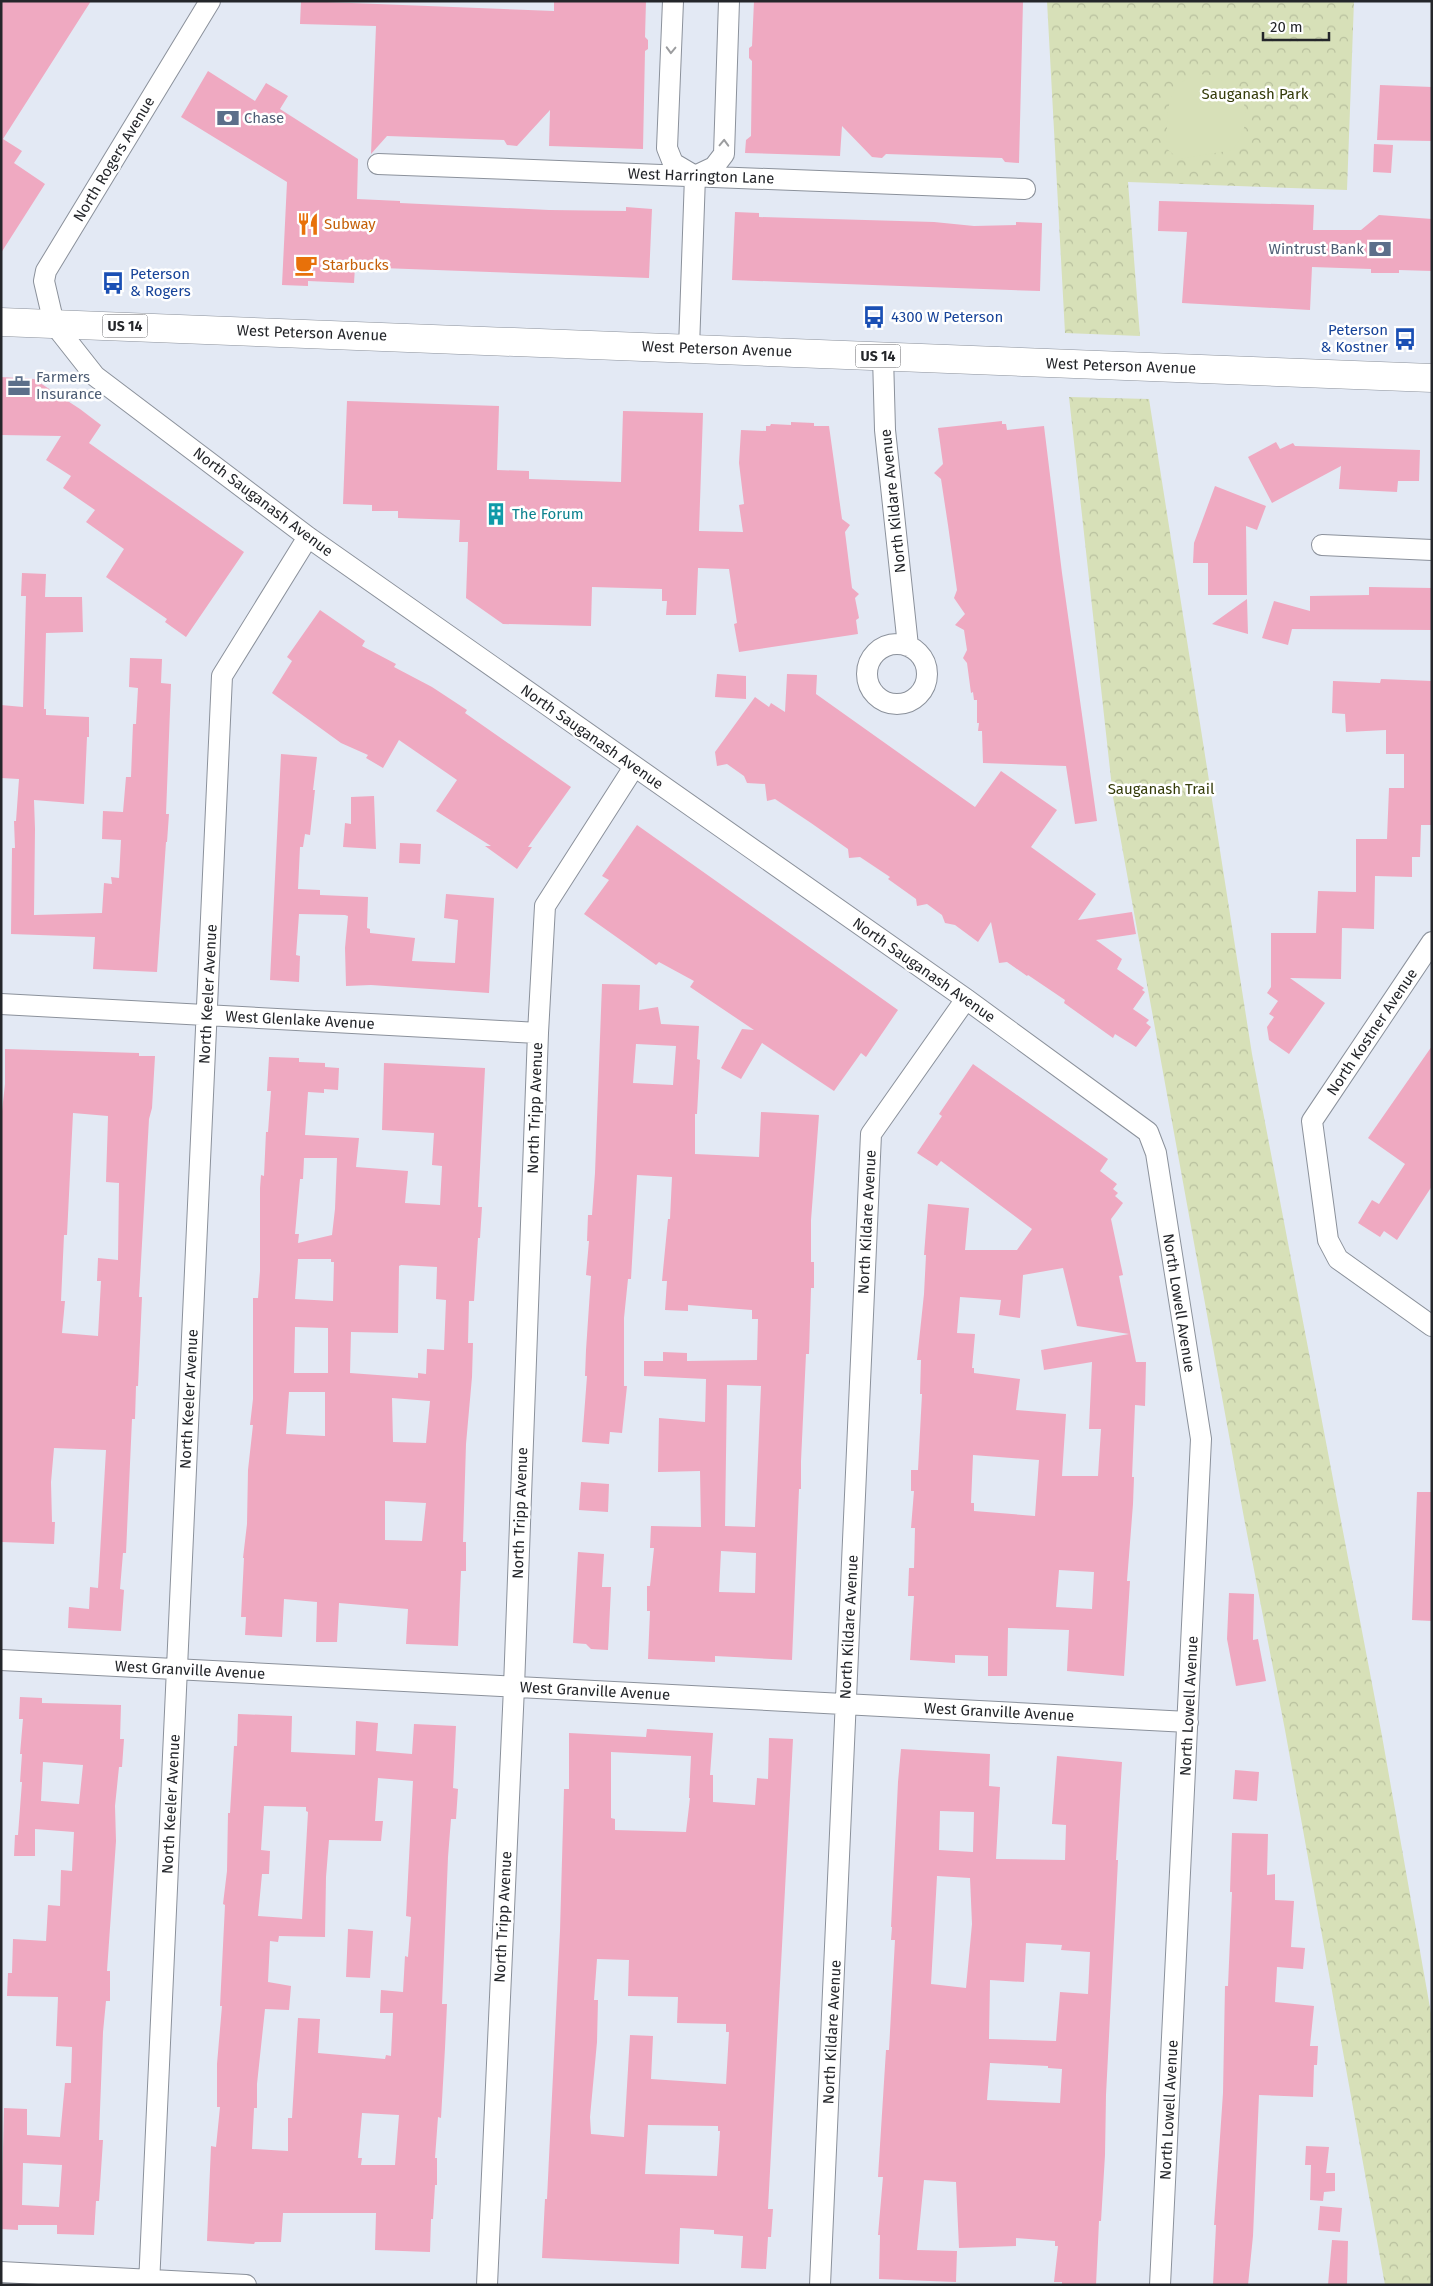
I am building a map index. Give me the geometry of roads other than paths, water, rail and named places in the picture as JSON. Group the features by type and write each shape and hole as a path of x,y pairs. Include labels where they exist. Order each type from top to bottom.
{"main road":[{"name":"West Peterson Avenue","path":"1,322 1432,378"}],"street":[{"name":"North Rogers Avenue","path":"54,324 44,281 46,271 210,1"},
{"path":"673,1 667,148 673,163 695,176"},
{"path":"695,176 714,167 724,154 729,1"},
{"name":"West Harrington Lane","path":"378,164 1024,189"},
{"path":"689,348 695,176"},
{"name":"North Sauganash Avenue","path":"54,324 95,376 308,537 966,999 1148,1132"},
{"name":"North Kildare Avenue","path":"883,356 885,430 908,646"},
{"name":"North Keeler Avenue","path":"149,2282 222,676 308,537"},
{"path":"1322,545 1432,550"},
{"name":"North Tripp Avenue","path":"486,2285 514,1687 538,1033 545,906 634,767"},
{"name":"North Kostner Avenue","path":"1432,942 1312,1121 1328,1240 1338,1259 1432,1326"},
{"name":"North Kildare Avenue","path":"820,2285 871,1134 966,999"},
{"name":"West Glenlake Avenue","path":"1,1004 538,1033"},
{"name":"North Lowell Avenue","path":"1148,1132 1156,1153 1201,1439 1160,2285"},
{"name":"West Granville Avenue","path":"1,1660 1188,1722"},
{"path":"1,2272 149,2282 246,2285"}],"place":[{"name":"Chase","path":"228,118"},
{"name":"Subway","path":"308,224"},
{"name":"Wintrust Bank","path":"1380,249"},
{"name":"Starbucks","path":"306,265"},
{"name":"Peterson & Rogers","path":"113,283"},
{"name":"4300 W Peterson","path":"874,317"},
{"name":"Peterson & Kostner","path":"1405,339"},
{"name":"Farmers Insurance","path":"19,386"},
{"name":"The Forum","path":"496,514"}],"park label":[{"name":"Sauganash Park","path":"1255,94"},
{"name":"Sauganash Trail","path":"1161,789"}]}
